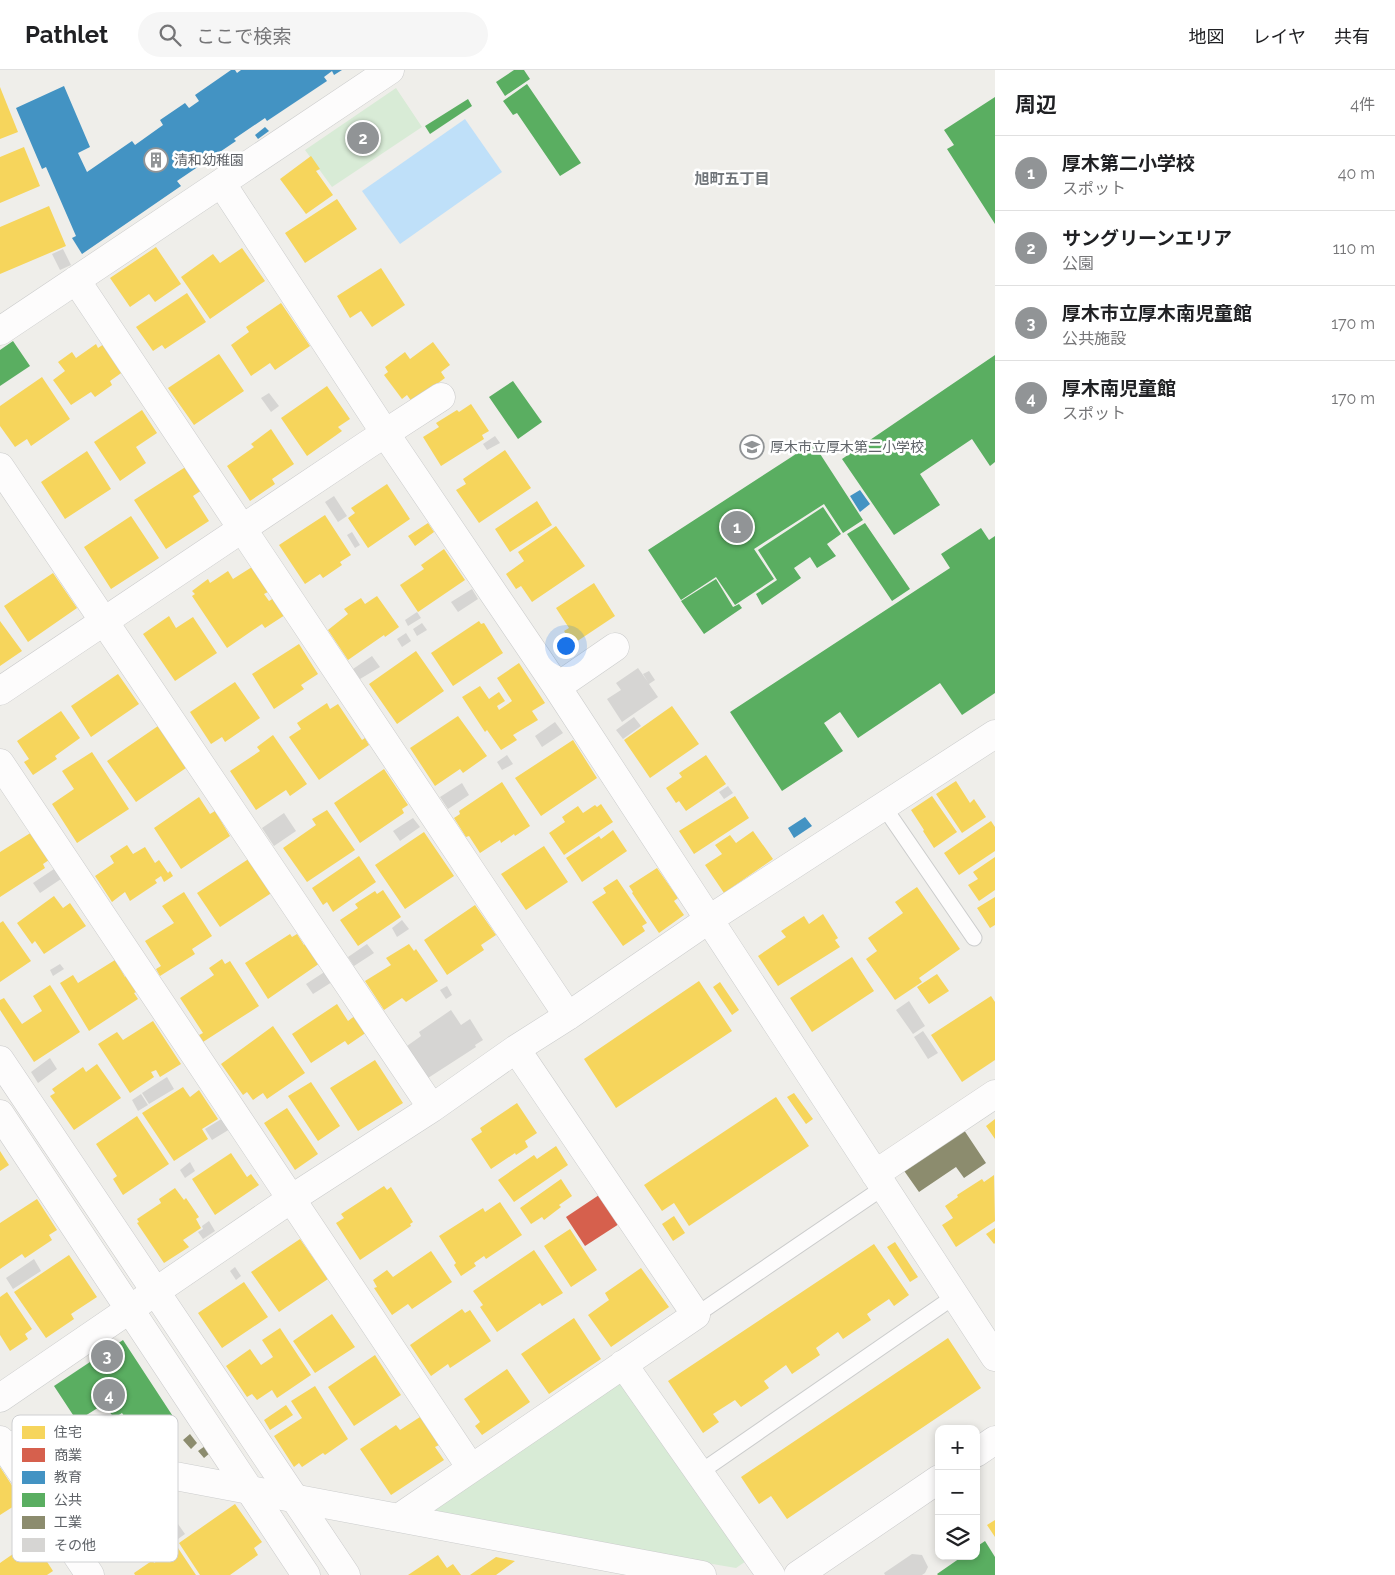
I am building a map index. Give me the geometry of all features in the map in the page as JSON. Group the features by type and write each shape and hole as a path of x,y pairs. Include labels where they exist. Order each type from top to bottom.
{"street":[{"path":"0,331 390,70"},
{"path":"222,184 385,433 557,687 995,1357"},
{"path":"76,280 568,1016"},
{"path":"0,690 442,397"},
{"path":"0,467 432,1108"},
{"path":"557,687 615,647"},
{"path":"0,1398 291,1199 432,1108 708,920 995,734"},
{"path":"0,764 471,1468"},
{"path":"400,1517 696,1314 516,1049"},
{"path":"0,1060 346,1575"},
{"path":"879,1181 995,1094"},
{"path":"0,1114 306,1575"},
{"path":"624,1364 771,1575"},
{"path":"980,1450 995,1440"},
{"path":"1,1442 12,1458"},
{"path":"178,1476 702,1575"},
{"path":"798,1575 935,1482"},
{"path":"81,1562 90,1575"}],"lane":[{"path":"884,807 974,938"},
{"path":"696,1314 879,1181"},
{"path":"699,1473 955,1296"}],"green space":[{"path":"396,88 422,127 332,187 305,150"},
{"path":"611,1382 625,1383 749,1559 736,1568 427,1515"}],"water":[{"path":"465,119 502,172 400,244 362,191"}],"building: 住宅":[{"path":"0,87 18,132 0,139"},
{"path":"24,147 40,186 0,203 0,157"},
{"path":"311,156 320,169 316,171 333,195 306,214 280,179"},
{"path":"337,199 357,229 305,263 285,233"},
{"path":"49,206 66,246 0,274 0,227"},
{"path":"156,247 181,284 155,302 149,294 130,307 110,278"},
{"path":"242,248 265,281 210,319 181,277 213,254 220,263"},
{"path":"381,268 405,305 372,327 361,311 350,318 337,296"},
{"path":"187,293 206,322 165,349 162,345 153,351 136,327"},
{"path":"281,303 310,346 275,370 270,363 251,376 231,345 249,332 246,327"},
{"path":"433,342 450,365 441,372 445,378 412,402 407,395 402,399 384,375 388,372 385,367 405,352 410,359"},
{"path":"96,344 98,348 104,344 124,371 110,381 112,385 95,397 91,392 71,405 53,380 65,371 58,362 72,352 76,358"},
{"path":"219,354 244,391 194,425 168,388"},
{"path":"42,377 70,419 31,446 27,439 15,447 0,426 0,406"},
{"path":"327,386 350,419 338,427 342,431 307,456 281,418"},
{"path":"471,404 489,431 482,435 484,439 441,466 423,437 439,427 436,423"},
{"path":"142,410 157,433 136,447 146,463 120,481 94,442"},
{"path":"271,429 294,464 272,479 275,484 250,501 227,466 254,447 251,444"},
{"path":"505,450 531,488 479,523 456,490 466,484 463,479"},
{"path":"87,451 111,489 65,519 41,482"},
{"path":"187,466 202,490 193,496 209,521 166,549 134,500"},
{"path":"387,484 410,519 368,548 348,518 355,513 351,508"},
{"path":"537,501 552,525 510,552 495,529"},
{"path":"325,515 351,555 340,562 342,565 323,578 320,574 305,584 279,545"},
{"path":"131,516 159,558 111,589 84,547"},
{"path":"428,523 434,532 415,546 408,536"},
{"path":"556,526 585,566 532,602 521,586 516,589 506,574 524,561 518,552"},
{"path":"444,549 465,580 418,612 400,585 424,569 421,565"},
{"path":"252,567 268,592 264,594 269,601 274,598 285,615 265,628 262,624 227,648 192,596 195,594 192,591 208,579 210,583 228,571 233,579"},
{"path":"53,573 77,608 28,642 4,606"},
{"path":"594,583 615,616 573,644 564,631 569,628 556,608"},
{"path":"377,596 399,627 348,660 328,630 348,614 344,609 361,598 365,604"},
{"path":"169,616 176,628 193,617 217,653 175,681 143,634"},
{"path":"0,621 22,651 0,666"},
{"path":"479,621 481,624 484,623 503,653 453,686 431,653"},
{"path":"299,644 318,674 301,685 304,689 274,709 252,674"},
{"path":"416,651 444,691 397,724 369,684"},
{"path":"519,663 545,703 532,711 538,720 513,735 517,740 501,750 487,730 485,732 462,697 480,686 489,699 499,692 505,701 497,706 499,710 512,701 497,678"},
{"path":"118,674 139,704 91,737 71,706"},
{"path":"235,682 260,718 225,742 222,737 211,744 190,712"},
{"path":"327,703 330,709 338,704 362,740 365,738 369,745 319,780 289,737 301,729 297,723"},
{"path":"672,706 699,744 650,778 624,740"},
{"path":"61,711 80,738 55,756 57,759 33,775 24,762 29,759 17,741"},
{"path":"458,716 487,756 463,773 460,769 435,786 410,748"},
{"path":"158,726 186,768 136,802 107,761"},
{"path":"273,735 307,784 290,796 286,790 256,810 230,771 260,751 257,747"},
{"path":"573,740 597,778 541,816 515,778"},
{"path":"92,752 129,809 77,843 52,804 74,789 62,771"},
{"path":"706,755 726,784 686,811 679,801 676,803 666,788 682,777 679,773"},
{"path":"384,769 408,805 402,809 404,813 360,843 334,803"},
{"path":"956,781 970,803 974,799 986,817 962,833 936,794"},
{"path":"502,782 530,826 501,843 500,840 480,853 469,836 466,837 454,818 460,814 459,811"},
{"path":"735,796 749,818 694,854 679,831"},
{"path":"932,796 957,832 934,848 911,810"},
{"path":"199,797 210,814 215,811 230,836 181,869 154,828"},
{"path":"601,804 613,822 564,855 549,833 565,822 562,817 578,806 583,813 595,805 597,807"},
{"path":"327,810 355,850 307,882 283,848 316,825 312,819"},
{"path":"991,821 995,827 995,851 959,875 944,853"},
{"path":"613,830 627,851 582,882 566,858 599,836 601,839"},
{"path":"753,831 773,859 724,893 705,865 722,854 715,845 730,835 736,843"},
{"path":"32,832 49,860 43,864 45,868 0,897 0,852"},
{"path":"424,832 454,876 405,909 375,865"},
{"path":"127,845 133,854 145,847 155,863 159,860 168,873 170,871 173,876 164,882 161,876 155,880 157,883 130,901 125,892 112,902 95,876 114,863 110,856"},
{"path":"544,846 568,882 526,910 501,874"},
{"path":"359,856 376,882 333,912 327,902 323,905 312,888"},
{"path":"995,857 995,890 979,901 968,885 978,879 973,872"},
{"path":"250,858 273,892 220,927 197,893"},
{"path":"657,868 678,898 674,901 684,915 659,933 629,886"},
{"path":"617,879 647,923 642,926 645,931 623,946 592,902 606,893 603,888"},
{"path":"917,887 960,949 919,978 922,982 895,1000 866,959 877,951 868,938 903,913 895,902"},
{"path":"383,890 401,917 358,946 340,920 358,908 355,904 375,891 377,894"},
{"path":"184,892 212,936 192,949 195,954 160,976 156,969 161,966 145,941 174,923 162,906"},
{"path":"54,896 63,908 70,903 86,926 44,954 35,941 32,944 17,923"},
{"path":"995,897 995,925 990,928 977,908"},
{"path":"475,905 496,935 481,945 484,950 447,975 424,940"},
{"path":"823,914 838,938 835,940 840,947 778,986 758,956 786,937 781,931 804,916 809,924"},
{"path":"3,921 31,961 0,982 0,923"},
{"path":"290,934 292,937 297,934 304,945 307,943 320,963 268,999 245,963"},
{"path":"409,944 414,951 416,949 438,981 406,1002 402,998 384,1010 365,981 391,965 386,958"},
{"path":"852,957 874,991 812,1032 790,998"},
{"path":"222,959 225,964 230,961 259,1006 203,1042 199,1035 203,1033 180,998 214,975 209,968"},
{"path":"115,960 125,977 128,974 139,991 134,993 138,999 89,1031 60,983 73,975 78,983"},
{"path":"937,974 949,991 929,1004 917,987"},
{"path":"699,981 732,1031 616,1108 584,1059"},
{"path":"720,982 739,1010 732,1015 713,987"},
{"path":"50,985 80,1032 34,1062 0,1010 0,1000 4,998 22,1024 42,1011 33,996"},
{"path":"991,996 995,1002 995,1060 962,1082 931,1035"},
{"path":"337,1004 348,1021 356,1015 367,1032 348,1045 345,1041 311,1063 292,1034"},
{"path":"153,1021 181,1064 160,1077 156,1070 151,1072 154,1077 130,1093 98,1044 117,1032 123,1040"},
{"path":"273,1026 305,1073 267,1099 263,1093 253,1100 247,1092 243,1095 221,1064"},
{"path":"375,1060 403,1103 358,1131 330,1088"},
{"path":"97,1064 121,1098 74,1130 50,1096 55,1093 52,1089 83,1067 86,1072"},
{"path":"311,1082 340,1126 318,1141 288,1096"},
{"path":"183,1087 190,1097 199,1090 218,1119 202,1129 208,1139 174,1161 142,1113"},
{"path":"794,1093 813,1119 806,1124 787,1097"},
{"path":"776,1097 809,1146 689,1226 674,1203 662,1211 644,1185"},
{"path":"517,1103 537,1133 525,1141 528,1147 491,1169 471,1139 482,1132 480,1128"},
{"path":"287,1108 318,1154 295,1170 264,1123"},
{"path":"137,1116 169,1164 123,1195 113,1179 117,1176 96,1144"},
{"path":"995,1119 995,1139 986,1126"},
{"path":"556,1146 568,1165 514,1202 498,1180 534,1155 537,1159"},
{"path":"0,1151 9,1165 0,1171"},
{"path":"231,1153 247,1177 251,1174 259,1185 215,1215 192,1179"},
{"path":"994,1175 995,1221 956,1247 942,1225 953,1218 945,1206 958,1197 957,1195 982,1179 984,1182"},
{"path":"561,1179 572,1196 559,1205 561,1207 544,1220 542,1217 531,1224 520,1208"},
{"path":"384,1186 387,1190 391,1187 413,1222 410,1224 411,1226 360,1260 336,1223 344,1218 341,1214"},
{"path":"175,1188 184,1200 186,1198 199,1217 196,1219 201,1228 183,1240 189,1247 164,1263 137,1223 139,1222 137,1219 161,1203 159,1199"},
{"path":"37,1199 57,1230 49,1235 52,1240 25,1258 22,1254 0,1269 0,1223"},
{"path":"500,1202 522,1235 486,1259 484,1256 474,1263 476,1266 461,1276 454,1265 456,1263 439,1236 483,1208 485,1212"},
{"path":"674,1216 685,1233 673,1241 662,1224"},
{"path":"995,1228 995,1243 994,1244 986,1234"},
{"path":"570,1229 597,1270 571,1287 544,1246"},
{"path":"300,1239 328,1279 279,1312 251,1272"},
{"path":"895,1242 918,1277 910,1282 887,1247"},
{"path":"874,1244 909,1295 894,1306 889,1299 867,1314 871,1320 843,1339 838,1332 816,1348 820,1355 792,1374 786,1365 764,1381 769,1388 741,1407 735,1400 713,1414 719,1422 703,1433 668,1381"},
{"path":"534,1250 563,1293 542,1306 540,1303 497,1332 480,1307 483,1305 473,1291"},
{"path":"431,1251 452,1282 412,1309 408,1304 392,1315 374,1288 377,1287 373,1280 387,1270 393,1277"},
{"path":"69,1255 97,1297 71,1314 74,1319 46,1338 14,1292"},
{"path":"641,1268 669,1307 611,1347 588,1315 609,1300 605,1293"},
{"path":"244,1282 268,1317 222,1348 198,1313"},
{"path":"7,1292 32,1329 25,1334 28,1339 10,1351 0,1335 0,1297"},
{"path":"462,1309 465,1313 470,1310 491,1341 450,1368 448,1364 431,1376 410,1345"},
{"path":"332,1314 355,1347 315,1373 293,1341"},
{"path":"574,1318 601,1359 549,1394 521,1354"},
{"path":"280,1328 311,1375 277,1398 272,1390 257,1400 252,1394 247,1397 226,1366 250,1349 261,1365 273,1357 262,1340"},
{"path":"948,1338 981,1388 787,1519 771,1496 759,1504 741,1477"},
{"path":"375,1355 401,1395 354,1426 328,1387"},
{"path":"507,1369 530,1402 482,1435 475,1426 480,1422 464,1399"},
{"path":"315,1386 348,1439 325,1455 323,1453 302,1467 299,1463 294,1467 274,1436 302,1418 291,1401"},
{"path":"286,1405 293,1415 270,1430 264,1420"},
{"path":"420,1417 439,1445 435,1447 444,1460 391,1495 360,1449 396,1425 400,1430"},
{"path":"0,1467 12,1486 12,1507 0,1515"},
{"path":"235,1504 262,1542 254,1548 258,1555 230,1575 200,1575 179,1543"},
{"path":"995,1520 995,1537 987,1525"},
{"path":"178,1548 196,1575 135,1575 134,1573 150,1562 178,1562"},
{"path":"12,1555 12,1562 47,1562 53,1571 47,1575 0,1575 0,1563"},
{"path":"438,1555 447,1568 453,1564 461,1575 408,1575"},
{"path":"496,1557 515,1561 496,1575 470,1575"}],"building: 商業":[{"path":"599,1195 619,1224 585,1246 566,1217"}],"building: 教育":[{"name":"清和幼稚園","path":"231,70 235,70 237,73 241,70 342,70 334,75 332,71 324,77 327,81 267,121 265,118 234,139 236,141 177,181 181,186 82,254 72,238 76,236 46,167 42,169 16,108 64,86 90,147 78,153 87,172 132,141 135,145 163,125 160,120 185,103 189,108 199,101 195,95"},
{"path":"265,127 269,131 258,139 255,135"},
{"path":"860,490 870,504 860,512 850,496"},
{"path":"805,817 812,826 794,838 788,828"}],"building: 公共":[{"path":"514,70 524,70 530,79 505,96 496,82"},
{"path":"527,84 581,163 560,176 517,113 513,115 503,101"},
{"path":"995,97 995,224 947,149 954,145 944,130"},
{"path":"468,99 472,106 430,134 425,126"},
{"path":"13,341 30,366 0,386 0,350"},
{"path":"995,355 995,462 990,466 972,439 920,474 940,505 894,535 842,459"},
{"path":"513,381 542,422 518,439 489,397"},
{"path":"813,443 863,520 843,533 824,504 754,549 774,579 735,605 716,577 681,600 648,550"},
{"path":"823,507 841,534 827,544 836,556 817,568 810,557 794,568 801,578 762,605 756,594 777,580 758,550"},
{"path":"865,523 910,589 892,601 847,534"},
{"path":"981,528 989,540 995,536 995,693 962,715 940,683 858,738 840,712 824,723 843,751 782,791 730,712 950,568 941,554"},
{"path":"716,579 733,607 739,604 742,608 704,634 681,601"},
{"path":"123,1340 172,1415 123,1415 122,1413 112,1415 104,1404 87,1415 73,1415 54,1386"},
{"path":"985,1541 995,1557 995,1575 937,1574 957,1560 980,1560 980,1544"}],"building: 工業":[{"path":"960,1124 986,1163 964,1178 956,1167 919,1192 900,1165"},
{"path":"190,1434 197,1443 191,1449 183,1440"},
{"path":"205,1446 210,1453 204,1458 198,1451"}],"building: その他":[{"path":"63,249 71,265 60,270 52,254"},
{"path":"269,393 279,406 271,412 261,398"},
{"path":"495,436 500,443 487,450 483,444"},
{"path":"334,496 347,516 338,522 325,502"},
{"path":"352,532 360,545 355,548 347,535"},
{"path":"472,589 478,599 458,612 451,602"},
{"path":"417,612 421,618 408,626 405,620"},
{"path":"422,623 427,630 417,636 413,629"},
{"path":"406,633 411,641 402,647 397,639"},
{"path":"372,656 380,667 360,679 353,669"},
{"path":"638,668 648,682 643,674 649,671 655,680 649,684 658,697 622,722 607,699 621,690 616,683"},
{"path":"634,717 641,726 623,739 616,730"},
{"path":"555,722 563,733 542,747 535,736"},
{"path":"507,755 513,764 502,770 497,762"},
{"path":"462,783 469,795 448,809 440,797"},
{"path":"728,786 733,793 724,799 719,792"},
{"path":"284,813 296,831 274,846 262,828"},
{"path":"413,818 420,827 400,841 393,831"},
{"path":"54,869 61,879 40,893 33,883"},
{"path":"402,920 409,929 397,937 392,928"},
{"path":"367,944 374,953 354,966 348,957"},
{"path":"60,964 64,969 53,976 50,970"},
{"path":"326,971 332,982 313,994 306,984"},
{"path":"447,986 452,995 446,999 440,990"},
{"path":"909,1001 925,1026 913,1034 896,1010"},
{"path":"451,1010 461,1025 470,1019 483,1040 475,1045 476,1047 428,1078 407,1046 421,1036 419,1032"},
{"path":"923,1031 938,1053 928,1059 914,1037"},
{"path":"50,1058 57,1069 38,1083 31,1072"},
{"path":"167,1077 174,1089 149,1104 142,1093"},
{"path":"141,1094 148,1105 138,1111 132,1100"},
{"path":"223,1118 230,1129 212,1140 205,1129"},
{"path":"190,1162 195,1171 185,1178 180,1170"},
{"path":"209,1221 215,1231 203,1239 198,1232"},
{"path":"34,1259 41,1271 13,1289 6,1278"},
{"path":"235,1267 241,1276 236,1280 230,1271"},
{"path":"178,1524 185,1534 178,1539"},
{"path":"912,1554 922,1555 928,1567 925,1573 922,1575 885,1575 884,1573"}],"place":[{"name":"サングリーンエリア","path":"363,138"},
{"name":"清和幼稚園","path":"156,160"},
{"name":"厚木市立厚木第二小学校","path":"752,447"},
{"name":"厚木第二小学校","path":"737,527"},
{"name":"厚木市立厚木南児童館","path":"107,1356"},
{"name":"厚木南児童館","path":"109,1395"}],"district":[{"name":"旭町五丁目","path":"732,179"}]}
